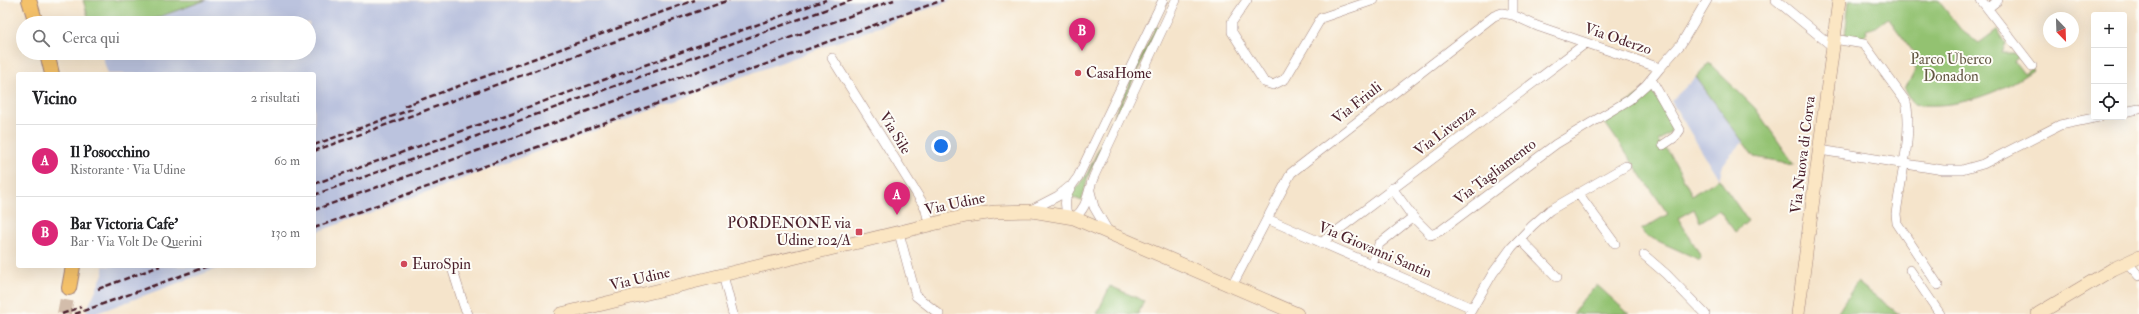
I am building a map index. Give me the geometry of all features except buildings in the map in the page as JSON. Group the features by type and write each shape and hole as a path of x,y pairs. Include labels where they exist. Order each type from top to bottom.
{"main road":[{"path":"29,0 34,16"},
{"name":"Via Nuova di Corva","path":"1798,314 1839,0"},
{"path":"49,60 52,72"},
{"name":"Via Udine","path":"561,314 595,310 723,275 930,226 966,216 995,212 1028,211 1071,218 1298,314"},
{"path":"2038,314 2084,285 2134,259"},
{"path":"69,288 73,268"}],"street":[{"path":"1163,0 1078,177 1067,192 1065,201 1071,218 1083,211 1090,185 1176,0"},
{"path":"1247,0 1232,22 1232,32 1264,82 1276,84 1285,79 1322,18 1374,0"},
{"path":"1513,0 1513,15"},
{"name":"Via Oderzo","path":"1513,15 1537,26 1660,68 1681,44 1707,0"},
{"path":"1776,0 1833,43 1864,44 1896,86 1906,102 1908,110 1896,214 1897,223 1938,285"},
{"path":"1981,0 2032,66"},
{"path":"1988,8 1998,0"},
{"name":"Via Friuli","path":"1232,286 1263,224 1267,221 1268,216 1291,173 1300,164 1487,21 1502,13 1513,15"},
{"path":"1154,18 1165,23"},
{"name":"Via Livenza","path":"1321,243 1586,43"},
{"name":"Via Sile","path":"832,58 925,207 930,226"},
{"name":"Via Tagliamento","path":"1413,217 1431,236 1440,231 1556,144 1629,100 1660,68"},
{"path":"1651,79 1680,130 1675,137 1663,144"},
{"path":"2127,111 2139,109"},
{"path":"1820,150 1903,162 1943,170 1962,170 1983,164 2060,125 2091,119"},
{"path":"1470,311 1493,273 1520,239 1550,210 1626,166"},
{"path":"1028,211 1058,196 1074,183"},
{"path":"1090,185 1094,207 1108,233"},
{"path":"1372,265 1379,244 1413,217 1392,188"},
{"path":"1578,193 1615,244"},
{"name":"Via Giovanni Santin","path":"1267,221 1272,221 1372,265 1470,311"},
{"path":"899,233 916,296 938,314"},
{"path":"1520,239 1557,277"},
{"path":"1644,254 1705,314"},
{"path":"2134,259 2131,267 2139,276"},
{"path":"453,270 465,311"},
{"path":"1910,270 1940,314"},
{"path":"723,275 733,314"}],"shaded area":[{"path":"206,0 952,0 316,232 316,72 107,72 103,60 316,60 316,16 161,16"},
{"path":"1696,77 1743,142 1724,162 1719,179 1671,101"},
{"path":"103,268 219,268 94,314 85,314 103,274"}],"green space":[{"path":"83,0 206,0 161,16 88,16"},
{"name":"Parco Uberco Donadon","path":"1849,0 1938,0 1962,31 1979,43 1998,29 2006,43 2002,53 2015,53 2019,57 2014,61 2024,74 2031,68 2033,70 2006,86 1976,98 1945,105 1913,104 1904,88 1915,70 1912,62 1917,57 1888,18 1876,27 1866,30 1867,33 1862,39 1845,36"},
{"path":"1156,26 1158,27 1088,176 1082,201 1069,196 1080,185 1088,172"},
{"path":"1709,63 1755,108 1794,164 1754,157 1696,77"},
{"path":"1648,89 1653,91 1672,125 1671,132 1658,141 1671,155 1692,195 1719,179 1748,221 1735,232 1719,210 1700,222 1694,209 1678,218 1701,256 1700,260 1647,236 1641,230 1668,214 1603,120"},
{"path":"1857,282 1899,314 1837,314"},
{"path":"1597,285 1629,314 1573,314 1584,298"},
{"path":"1110,286 1144,301 1138,314 1097,314"}],"tunnel":[{"path":"64,314 69,288"}],"railway":[{"path":"404,106 695,0"},
{"path":"316,150 729,0"},
{"path":"316,183 826,0"},
{"path":"316,194 852,0"},
{"path":"316,209 894,0"},
{"path":"316,227 943,0"},
{"path":"316,144 415,108"},
{"path":"98,289 155,268"},
{"path":"75,314 202,268"},
{"path":"62,314 81,307"}],"place":[{"name":"Bar Victoria Cafe'","path":"1082,51"},
{"name":"CasaHome","path":"1078,73"},
{"name":"Il Posocchino","path":"897,215"},
{"name":"PORDENONE via Udine 102/A","path":"859,232"},
{"name":"EuroSpin","path":"404,264"}]}
